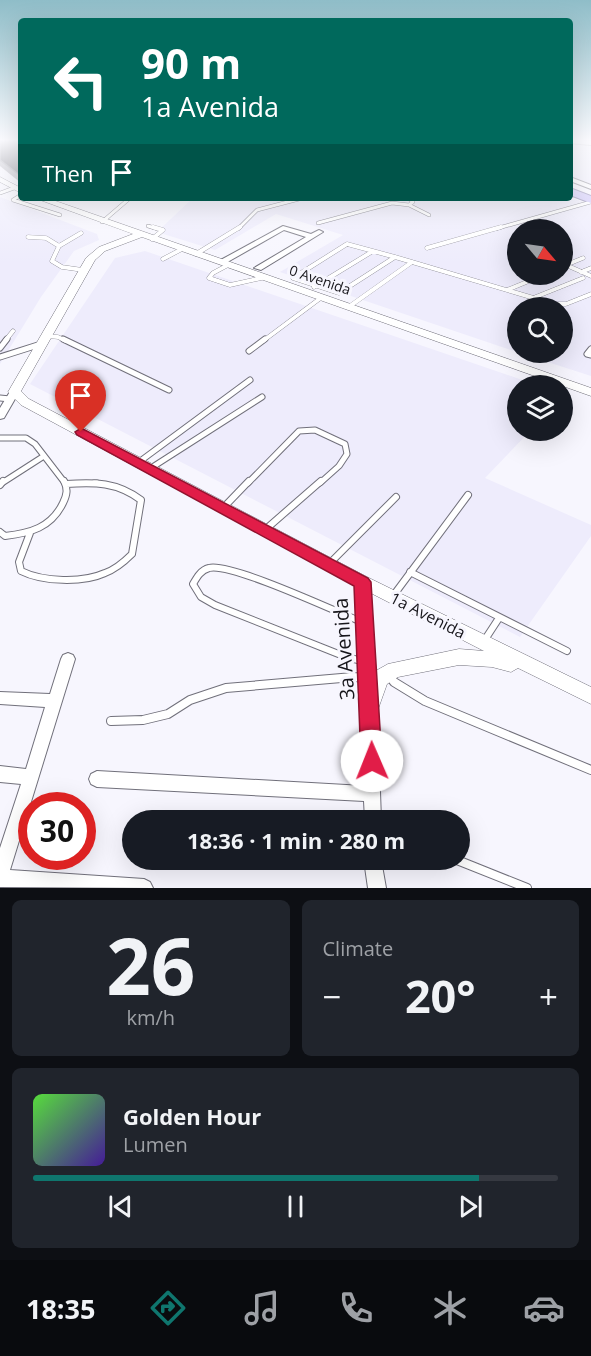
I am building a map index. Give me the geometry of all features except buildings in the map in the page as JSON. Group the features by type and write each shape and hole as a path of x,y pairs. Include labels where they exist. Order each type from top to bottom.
{"highway":[{"path":"573,190 591,199"}],"street":[{"path":"2,180 18,190"},
{"path":"574,180 591,187"},
{"name":"0 Avenida","path":"47,201 139,235 226,262 247,271 262,273 322,297 591,392"},
{"path":"226,262 283,228 316,234 262,273"},
{"path":"0,416 8,396 83,270 97,252 139,235"},
{"name":"1a Avenida","path":"8,396 25,402 392,597 591,696"},
{"name":"3a Avenida","path":"363,582 373,810"},
{"path":"370,706 380,679 422,662 459,657 492,659 544,674"},
{"path":"68,659 0,877 144,888"},
{"path":"0,698 55,701"},
{"path":"0,774 31,777"},
{"path":"96,779 373,794"},
{"path":"377,888 378,870"}],"lane":[{"path":"0,193 18,191"},
{"path":"18,192 14,201 60,215"},
{"path":"427,248 591,199"},
{"path":"102,222 126,201"},
{"path":"196,254 235,232 256,210 291,201"},
{"path":"409,205 412,201"},
{"path":"318,222 392,203 409,205 429,215"},
{"path":"148,226 163,230 152,239"},
{"path":"81,233 59,246 52,261 55,265 83,270"},
{"path":"28,237 46,238 59,246"},
{"path":"395,257 339,293 293,278 347,244 395,257 530,297"},
{"path":"163,259 182,249"},
{"path":"314,286 374,251"},
{"path":"583,258 567,265 591,276"},
{"path":"226,262 209,278 222,285 233,286 262,273"},
{"path":"350,306 412,262"},
{"path":"581,272 591,268"},
{"path":"536,297 583,278"},
{"path":"507,290 519,285"},
{"path":"573,301 591,294"},
{"path":"249,351 322,297"},
{"path":"0,348 13,331"},
{"path":"0,357 44,339 58,337 169,390"},
{"path":"591,349 587,354 591,355"},
{"path":"144,466 250,380"},
{"path":"144,466 262,397"},
{"path":"223,508 299,430 315,430 345,444 348,454 339,466 265,530"},
{"path":"0,438 26,438 66,484 67,495 59,512 48,524 30,533 5,536 0,532"},
{"path":"0,485 4,480 44,456"},
{"path":"30,533 19,562 21,571 30,576 91,579 108,573 132,554 141,500 129,490 110,483 66,484"},
{"path":"392,597 468,495"},
{"path":"328,564 396,497"},
{"path":"363,623 232,570 212,566 200,571 193,584 201,597 215,605 346,657 367,662"},
{"path":"410,573 567,651"},
{"path":"483,643 499,618"},
{"path":"388,674 394,682 425,701 591,770"},
{"path":"111,721 143,720 168,714 190,700 226,688 353,677 368,679"},
{"path":"470,865 527,888"}],"shaded area":[{"path":"579,180 591,180 591,185"},
{"path":"0,197 97,234 99,240 74,251 41,297 0,364"},
{"path":"573,198 591,205 591,376 551,363 573,363 573,297 507,297 507,349 280,272 343,235 276,214 215,250 157,232 190,201 573,201"},
{"path":"145,251 508,375 507,441 520,441 485,478 591,525 591,536 520,637 30,384 115,258"}],"route":[{"path":"81,432 363,582 363,623 372,761"}]}
